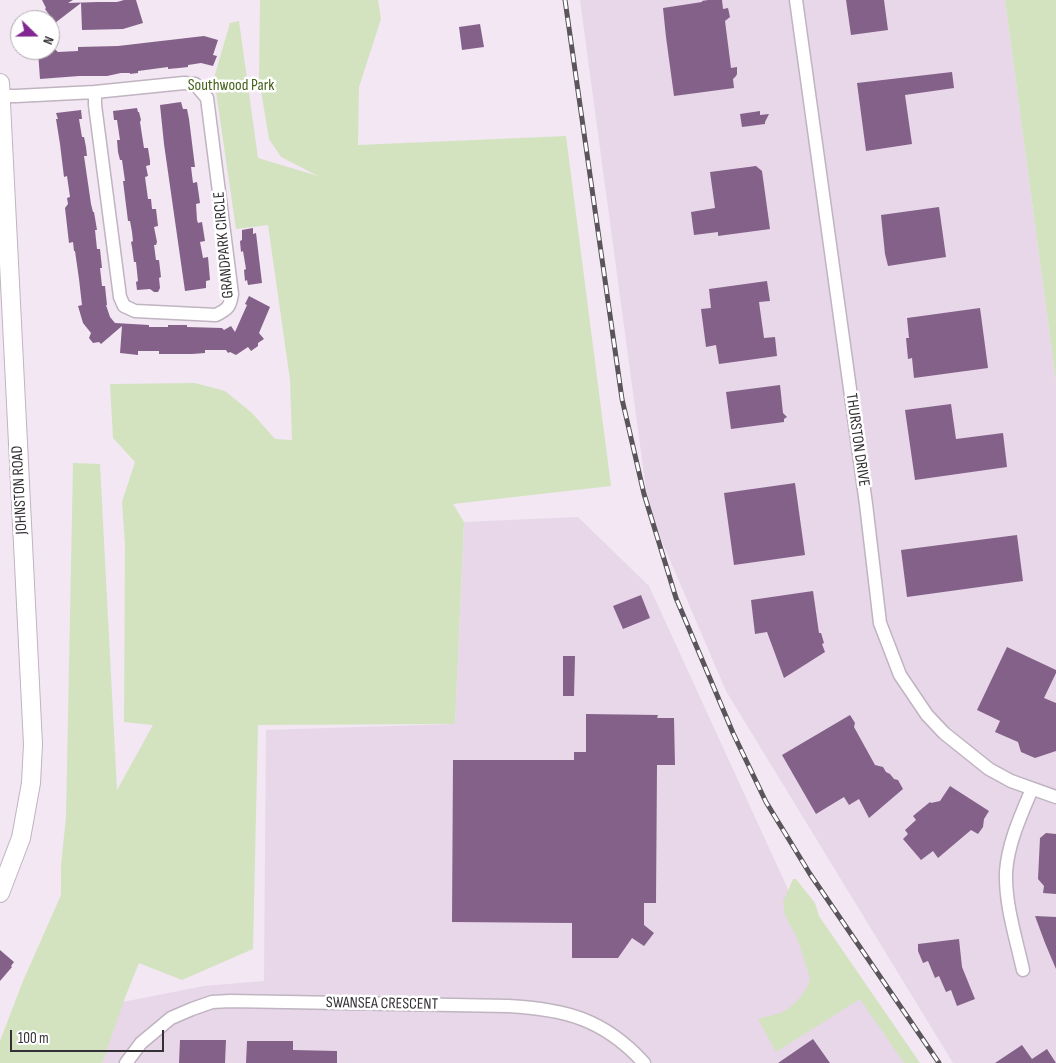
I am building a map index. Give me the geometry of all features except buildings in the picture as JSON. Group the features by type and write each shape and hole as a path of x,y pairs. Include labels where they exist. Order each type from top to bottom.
{"street":[{"name":"THURSTON DRIVE","path":"796,0 866,504 880,623 900,675 927,714 944,733 989,769 1011,781 1056,797"},
{"name":"GRANDPARK CIRCLE","path":"0,92 95,92 184,83 195,84 207,98 232,294 230,305 216,316 135,311 124,306 120,296 95,92"},
{"name":"JOHNSTON ROAD","path":"0,92 33,744 31,783 22,838 0,893"},
{"path":"1024,970 1008,903 1006,872 1017,825 1032,789"},
{"name":"SWANSEA CRESCENT","path":"126,1063 141,1043 171,1018 212,1002 230,1000 537,1008 563,1013 605,1029 628,1047 644,1063"}],"shaded area":[{"path":"580,0 1005,0 1056,382 1056,1063 953,1063 726,691 649,511"},
{"path":"578,517 649,586 824,968 861,986 918,1063 90,1063 102,1006 204,986 264,981 266,730 455,724 464,522"}],"green space":[{"name":"Southwood Park","path":"260,0 378,0 381,19 359,87 358,145 566,136 611,486 453,504 464,522 455,724 258,725 253,949 182,980 139,963 102,1063 0,1063 0,1041 23,981 61,895 61,865 66,817 73,463 100,464 117,790 153,725 124,722 125,545 122,502 135,462 113,438 110,384 195,383 225,391 252,413 275,439 292,440 290,380 268,225 236,229 214,78 230,23 239,21 258,158 318,176 281,157 269,139 259,79"},
{"path":"1005,0 1056,0 1056,382"},
{"path":"793,879 796,879 815,903 819,916 920,1063 904,1063 860,999 776,1052 758,1019 780,1013 790,1007 804,992 810,978 797,938 785,915 783,902"}],"railway":[{"path":"565,0 622,399 644,494 676,598 733,733 766,802 810,874 939,1063"}]}
